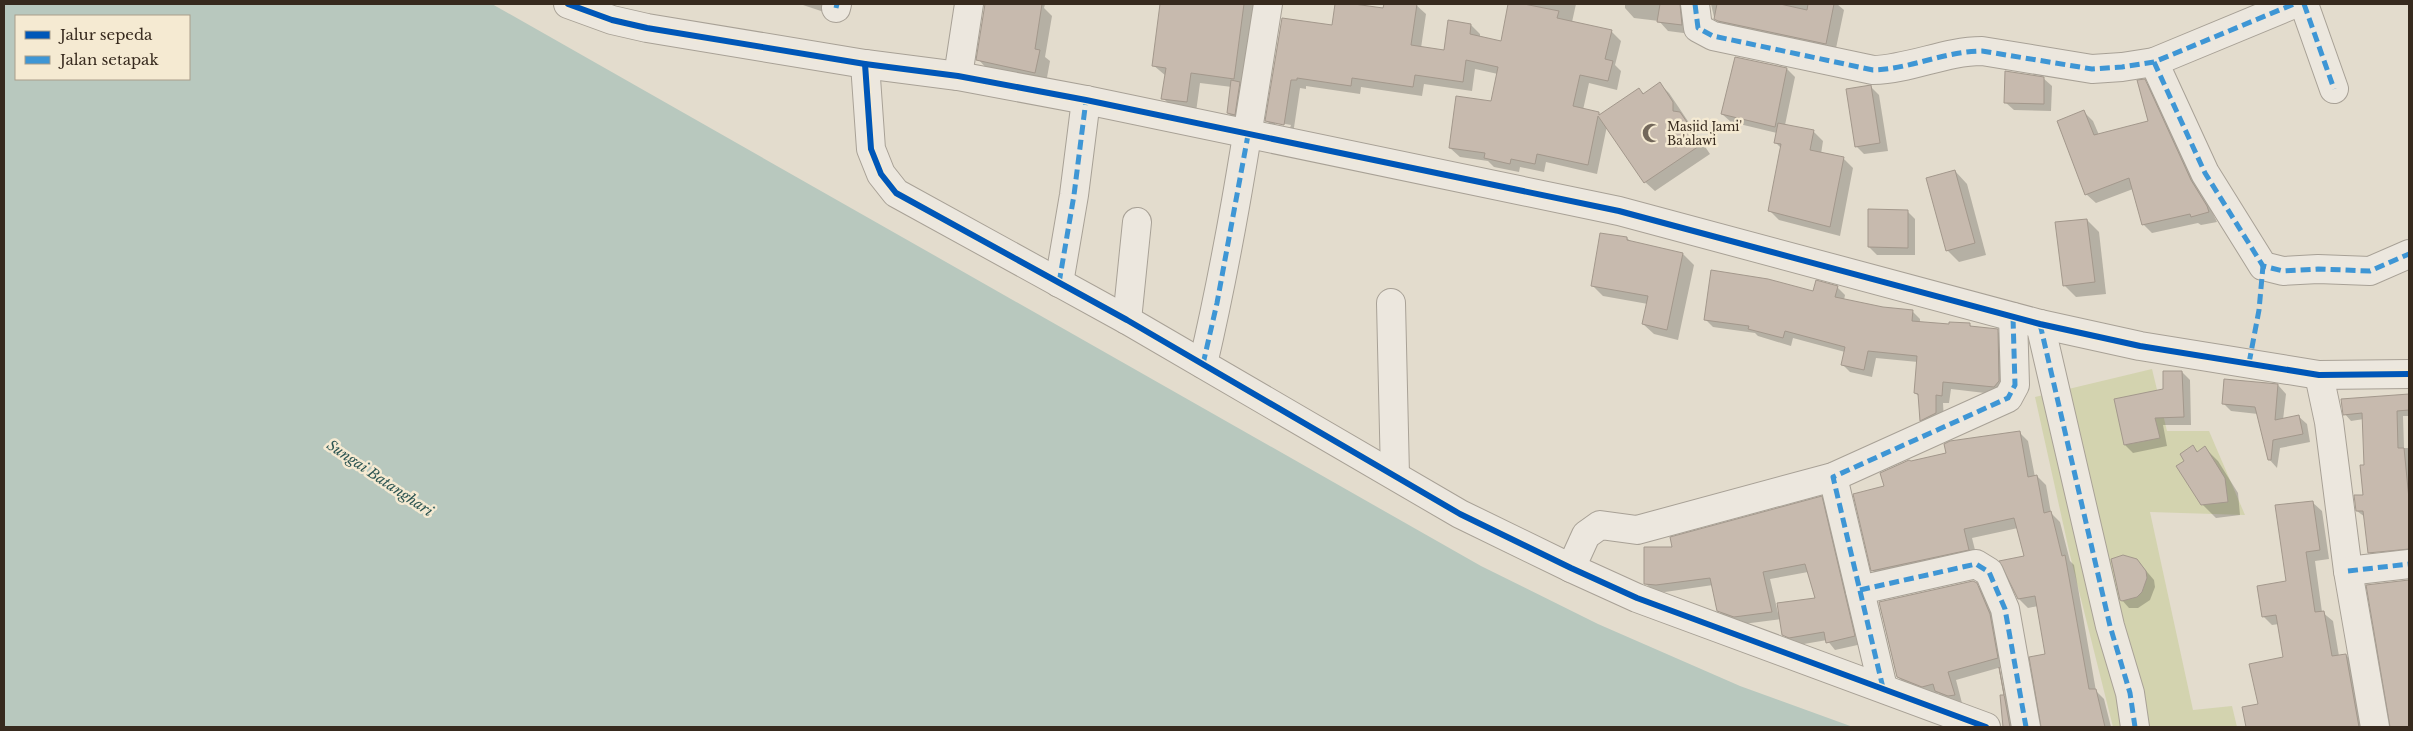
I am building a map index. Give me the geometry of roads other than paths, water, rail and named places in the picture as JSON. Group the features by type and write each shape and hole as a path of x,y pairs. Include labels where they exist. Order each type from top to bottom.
{"street":[{"path":"568,4 612,20 647,28 865,64 958,76 1086,100 1618,211 2040,324 2140,346 2319,375 2409,374"},
{"path":"958,76 969,4"},
{"path":"1203,364 1217,303 1248,135 1268,4"},
{"path":"1695,4 1698,28 1713,36 1873,70 1892,69 1968,51 1982,51 2092,69 2154,62 2294,4"},
{"path":"2304,4 2334,89"},
{"path":"2154,62 2205,173 2263,266 2283,271 2318,268 2370,271 2409,254"},
{"path":"865,64 871,149 881,174 896,193 1127,320 1460,514 1637,598 1986,727"},
{"path":"1059,283 1074,195 1086,100"},
{"path":"1127,320 1137,222"},
{"path":"1391,303 1395,475"},
{"path":"1571,568 1586,535 1600,525 1637,530 1833,478 2008,398 2015,385 2014,317"},
{"path":"2040,324 2110,626 2130,693 2135,727"},
{"path":"2319,375 2329,422 2348,571 2375,727"},
{"path":"1833,478 1883,688"},
{"path":"1860,590 1976,564 1989,572 2005,609 2026,727"},
{"path":"2348,571 2409,564"}],"water":[{"name":"Sungai Batanghari","path":"4,4 492,4 1481,566 1598,624 1740,686 1853,727 4,727"}],"place":[{"name":"Masjid Jami' Ba'alawi","path":"1652,133"}]}
